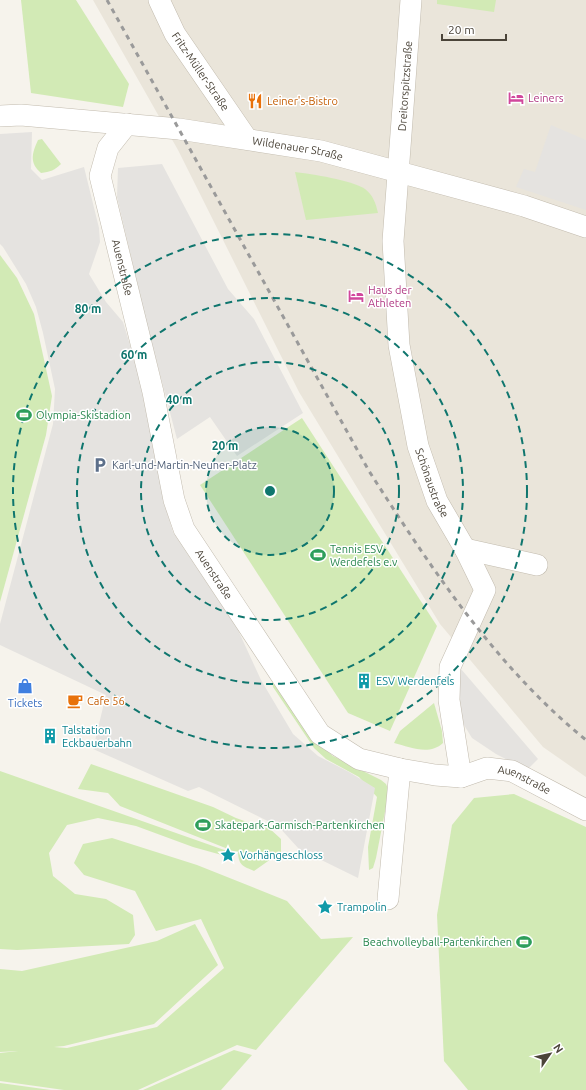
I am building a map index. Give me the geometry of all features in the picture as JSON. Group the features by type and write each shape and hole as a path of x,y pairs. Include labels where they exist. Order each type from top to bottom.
{"street":[{"name":"Fritz-Müller-Straße","path":"159,0 175,34 247,139"},
{"name":"Dreitorspitzstraße","path":"399,172 411,0"},
{"name":"Wildenauer Straße","path":"0,116 21,114 179,129 322,150 524,206 586,227"},
{"name":"Auenstraße","path":"127,124 108,148 100,176 139,313 174,500 184,529 320,734 359,759 400,769 435,775 461,776 487,768 512,771 586,810"},
{"name":"Schönaustraße","path":"399,172 393,241 399,345 418,446 437,501 465,549 485,590 450,667 449,700 461,776"},
{"path":"465,549 537,565"},
{"path":"388,899 400,769"}],"shaded area":[{"path":"93,0 586,0 586,777 543,747 440,624 299,392 178,150"},
{"path":"551,125 586,140 586,210 516,187 524,169 535,172"},
{"name":"Karl-und-Martin-Neuner-Platz","path":"32,132 31,169 42,180 84,167 99,228 100,242 89,274 106,302 123,322 138,371 165,506 173,532 238,630 261,680 293,734 318,756 349,772 375,788 358,878 299,849 278,826 199,787 188,791 93,749 106,695 0,645 0,624 53,424 55,389 36,307 26,284 0,244 0,134"},
{"name":"Karl-und-Martin-Neuner-Platz","path":"162,164 228,289 254,319 303,413 237,456 210,417 177,439 148,329 117,197 118,168"},
{"path":"461,669 538,759 527,770 496,754 472,738 456,712 454,680"}],"green space":[{"path":"21,0 76,0 129,84 123,107 31,93"},
{"path":"437,0 496,0 494,12 437,4"},
{"path":"42,139 61,164 57,168 41,173 33,162 33,154 38,140"},
{"path":"295,172 331,178 359,186 370,194 378,213 306,220"},
{"name":"Olympia-Skistadion","path":"0,255 17,278 34,314 52,396 46,435 0,602"},
{"name":"Tennis ESV Werdefels e.v","path":"302,418 437,626 390,731 348,713 200,485"},
{"path":"272,679 315,741 333,756 381,780 386,784 389,791 373,868 369,870 368,847 377,797 359,777 326,759 314,748 273,687"},
{"path":"434,703 442,731 443,743 438,747 426,750 394,743 400,731"},
{"path":"91,764 213,807 236,818 261,827 269,828 281,839 281,852 254,871 247,868 239,861 238,853 120,806 108,793 78,789"},
{"path":"0,771 230,852 229,857 193,847 136,826 98,818 67,825 49,853 53,876 75,894 106,899 133,915 135,935 129,944 17,950 0,949"},
{"path":"514,794 586,827 586,1090 468,1090 444,1061 437,915 452,825 474,798"},
{"path":"112,838 197,865 287,901 321,939 353,937 256,1050 237,1045 138,1090 64,1090 0,1081 0,1053 18,1051 0,1052 0,969 22,971 157,941 195,924 218,965 154,1024 64,1046 54,1047 67,1048 157,1027 224,968 201,919 156,931 135,891 84,875 74,863 83,844"},
{"path":"234,1050 252,1055 221,1090 143,1090"},
{"path":"0,1083 51,1090 0,1090"}],"railway":[{"path":"107,0 369,471 392,507 441,579 494,648 523,681 553,711 586,740"}],"place":[{"name":"Leiners","path":"516,98"},
{"name":"Leiner's-Bistro","path":"255,101"},
{"name":"Haus der Athleten","path":"356,296"},
{"name":"Olympia-Skistadion","path":"24,415"},
{"name":"Karl-und-Martin-Neuner-Platz","path":"100,465"},
{"name":"Tennis ESV Werdefels e.v","path":"318,555"},
{"name":"ESV Werdenfels","path":"364,681"},
{"name":"Tickets","path":"25,686"},
{"name":"Cafe 56","path":"75,701"},
{"name":"Talstation Eckbauerbahn","path":"50,736"},
{"name":"Skatepark-Garmisch-Partenkirchen","path":"203,825"},
{"name":"Vorhängeschloss","path":"228,855"},
{"name":"Trampolin","path":"325,907"},
{"name":"Beachvolleyball-Partenkirchen","path":"524,942"}]}
